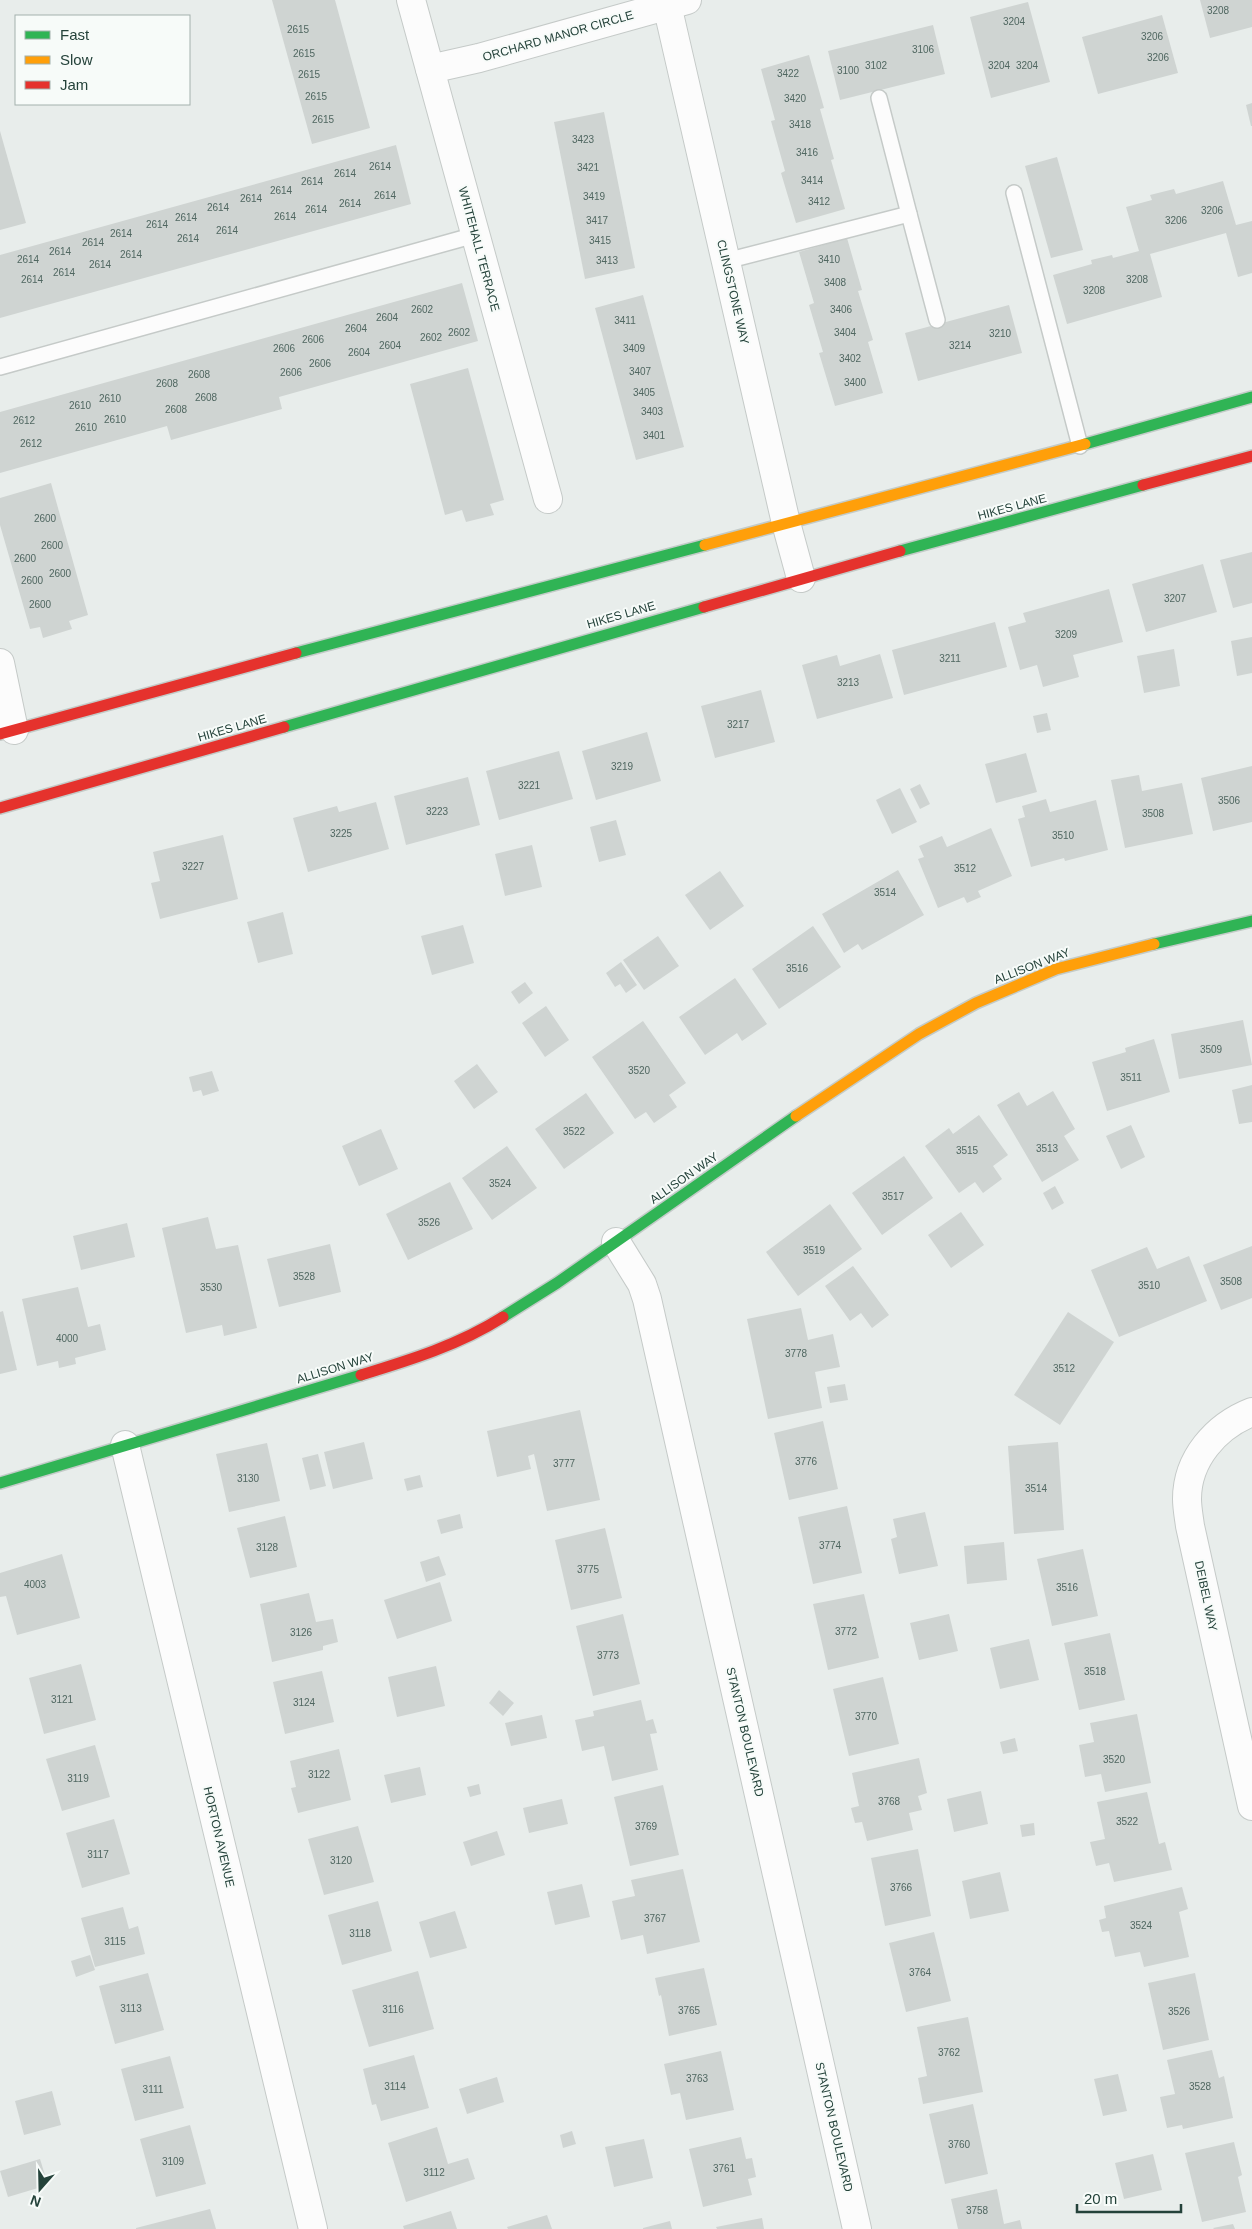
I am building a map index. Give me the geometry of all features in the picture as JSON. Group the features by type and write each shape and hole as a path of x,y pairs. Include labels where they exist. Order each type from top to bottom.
{"main road":[{"path":"7,732 383,628 1080,446 1252,397"},
{"name":"HIKES LANE","path":"0,808 801,578 1252,456"},
{"name":"ALLISON WAY","path":"0,1483 426,1355 485,1328 616,1242 817,1101 920,1034 976,1003 1056,969 1114,953 1252,921"}],"street":[{"name":"WHITEHALL TERRACE","path":"411,0 548,498"},
{"name":"ORCHARD MANOR CIRCLE","path":"430,69 480,58 677,3"},
{"name":"CLINGSTONE WAY","path":"677,3 726,261 786,522 801,578"},
{"path":"0,663 7,732"},
{"name":"STANTON BOULEVARD","path":"616,1242 642,1284 647,1299 857,2229"},
{"name":"DEIBEL WAY","path":"1252,1412 1235,1419 1212,1438 1194,1465 1188,1482 1186,1500 1190,1526 1252,1806"},
{"name":"HORTON AVENUE","path":"125,1446 313,2229"}],"lane":[{"path":"879,98 937,320"},
{"path":"1014,193 1080,446"},
{"path":"726,261 910,214"},
{"path":"0,367 475,236"}],"building":[{"path":"272,0 335,0 370,128 312,144"},
{"path":"1200,0 1252,0 1252,27 1210,38"},
{"path":"1028,2 1050,82 991,98 970,17"},
{"path":"1162,15 1178,73 1098,94 1082,37"},
{"path":"933,25 945,74 840,100 828,51"},
{"path":"809,55 824,108 820,109 834,159 831,160 845,209 796,223 781,173 785,171 771,121 775,120 761,69"},
{"path":"1252,103 1252,126 1251,126 1246,105"},
{"path":"604,112 635,268 585,279 554,122"},
{"path":"0,131 26,223 0,230"},
{"path":"396,145 411,204 0,318 0,255"},
{"path":"1057,157 1083,250 1051,258 1025,166"},
{"path":"1223,181 1236,225 1252,221 1252,273 1238,277 1226,233 1150,254 1162,297 1067,324 1053,275 1092,264 1091,260 1112,255 1113,258 1139,251 1126,207 1152,200 1150,195 1174,189 1176,194"},
{"path":"847,238 862,290 858,291 873,340 868,342 883,393 835,406 819,353 823,352 809,305 814,303 799,252"},
{"path":"462,283 478,341 279,397 282,409 171,440 167,426 0,473 0,412"},
{"path":"643,295 684,447 636,460 595,308"},
{"path":"1009,305 1022,353 918,381 905,333"},
{"path":"468,368 504,500 490,504 494,515 466,522 462,510 445,515 410,384"},
{"path":"51,483 88,615 69,621 72,629 43,638 40,627 30,629 0,525 0,498"},
{"path":"1252,552 1252,603 1233,608 1220,560"},
{"path":"1203,564 1217,612 1146,632 1132,584"},
{"path":"1109,589 1123,642 1073,655 1079,677 1043,687 1037,665 1020,670 1008,627 1026,622 1023,613"},
{"path":"995,622 1007,667 904,695 892,650"},
{"path":"1252,637 1252,673 1237,676 1231,641"},
{"path":"1174,649 1180,686 1144,693 1137,656"},
{"path":"880,654 893,698 817,719 802,665 837,655 840,666"},
{"path":"761,690 775,742 715,758 701,706"},
{"path":"1047,713 1051,730 1037,733 1033,716"},
{"path":"647,732 661,781 596,800 582,751"},
{"path":"559,751 573,799 499,820 486,771"},
{"path":"1026,753 1037,792 996,803 985,764"},
{"path":"1252,766 1252,822 1213,831 1201,778"},
{"path":"1139,775 1142,791 1182,783 1193,834 1125,848 1111,780"},
{"path":"468,777 480,825 406,845 394,796"},
{"path":"920,784 930,804 920,809 910,789"},
{"path":"900,788 917,822 892,834 876,800"},
{"path":"1046,799 1050,812 1096,800 1108,850 1065,861 1064,858 1031,867 1018,819 1025,817 1022,806"},
{"path":"376,802 389,849 308,872 293,818 337,806 339,812"},
{"path":"616,820 626,855 599,862 590,827"},
{"path":"991,828 1012,876 978,891 981,897 967,903 964,897 938,908 918,859 924,857 919,846 942,836 947,847"},
{"path":"223,835 238,899 160,919 151,883 160,881 153,852"},
{"path":"532,845 542,887 505,896 495,854"},
{"path":"898,870 924,915 862,950 858,944 844,953 822,914"},
{"path":"720,871 744,906 710,930 685,895"},
{"path":"283,912 293,954 258,963 247,922"},
{"path":"463,925 474,963 432,975 421,936"},
{"path":"813,926 841,967 779,1009 752,969"},
{"path":"658,936 679,966 644,990 623,960"},
{"path":"621,962 637,985 626,993 620,984 615,987 606,973"},
{"path":"735,978 767,1024 742,1041 737,1033 705,1055 679,1017"},
{"path":"525,982 533,993 519,1004 511,992"},
{"path":"546,1006 569,1040 545,1057 522,1023"},
{"path":"1243,1020 1252,1065 1179,1079 1171,1034"},
{"path":"643,1021 686,1083 669,1095 677,1107 654,1123 646,1112 635,1119 592,1057"},
{"path":"1154,1039 1170,1092 1107,1111 1092,1062 1126,1052 1125,1048"},
{"path":"477,1064 498,1092 474,1109 454,1081"},
{"path":"212,1071 219,1091 203,1096 201,1090 193,1092 189,1077"},
{"path":"1252,1085 1252,1122 1239,1124 1232,1090"},
{"path":"1053,1091 1075,1129 1064,1136 1079,1160 1042,1182 997,1105 1019,1092 1027,1106"},
{"path":"586,1093 614,1133 564,1169 535,1129"},
{"path":"979,1115 1008,1155 993,1166 1002,1179 983,1193 975,1182 959,1193 925,1146 949,1128 953,1134"},
{"path":"1131,1125 1145,1157 1121,1169 1106,1136"},
{"path":"381,1129 398,1169 359,1186 342,1146"},
{"path":"507,1146 537,1188 492,1220 462,1178"},
{"path":"904,1156 933,1198 882,1235 852,1193"},
{"path":"450,1182 473,1229 408,1260 386,1214"},
{"path":"1055,1186 1064,1203 1052,1210 1043,1193"},
{"path":"830,1204 862,1249 798,1296 766,1252"},
{"path":"961,1212 984,1245 951,1268 928,1235"},
{"path":"208,1217 216,1249 238,1245 257,1328 224,1336 222,1325 186,1333 162,1228"},
{"path":"127,1223 135,1257 81,1270 73,1236"},
{"path":"330,1244 341,1292 279,1307 267,1259"},
{"path":"1252,1246 1252,1298 1221,1310 1203,1265"},
{"path":"1147,1247 1157,1269 1189,1256 1207,1301 1119,1337 1091,1270"},
{"path":"853,1266 889,1315 872,1328 861,1313 850,1321 825,1286"},
{"path":"78,1287 88,1327 100,1324 106,1350 75,1358 76,1364 59,1368 58,1361 37,1366 22,1299"},
{"path":"801,1308 808,1340 833,1334 840,1367 815,1372 822,1408 768,1419 747,1319"},
{"path":"3,1311 17,1370 0,1374 0,1312"},
{"path":"1068,1312 1114,1342 1060,1425 1014,1395"},
{"path":"845,1384 848,1400 830,1403 827,1387"},
{"path":"580,1410 600,1500 547,1511 534,1454 528,1456 531,1469 497,1477 487,1431"},
{"path":"823,1421 838,1489 789,1500 774,1433"},
{"path":"364,1442 373,1479 333,1489 324,1452"},
{"path":"1058,1442 1064,1530 1014,1534 1008,1446"},
{"path":"267,1443 280,1501 229,1512 216,1454"},
{"path":"318,1454 326,1486 310,1490 302,1458"},
{"path":"420,1475 423,1487 407,1491 404,1479"},
{"path":"847,1506 862,1573 813,1584 798,1517"},
{"path":"925,1512 938,1566 899,1574 891,1539 897,1537 893,1519"},
{"path":"460,1514 463,1528 441,1534 437,1520"},
{"path":"285,1516 297,1567 250,1578 237,1528"},
{"path":"605,1528 622,1598 571,1610 555,1540"},
{"path":"1004,1542 1007,1580 967,1584 964,1546"},
{"path":"1083,1549 1098,1616 1052,1626 1037,1559"},
{"path":"62,1554 80,1618 17,1635 6,1596 0,1597 0,1573"},
{"path":"439,1556 446,1575 426,1582 420,1562"},
{"path":"440,1582 452,1621 397,1639 384,1600"},
{"path":"309,1593 316,1622 333,1619 338,1642 323,1646 323,1650 272,1662 260,1604"},
{"path":"864,1594 879,1658 828,1670 813,1604"},
{"path":"623,1614 640,1684 593,1696 576,1626"},
{"path":"949,1614 958,1651 919,1660 910,1623"},
{"path":"1110,1633 1125,1700 1079,1710 1064,1643"},
{"path":"1029,1639 1039,1680 1000,1689 990,1648"},
{"path":"81,1664 96,1720 44,1734 29,1678"},
{"path":"436,1666 445,1706 397,1717 388,1677"},
{"path":"322,1671 334,1722 285,1734 273,1682"},
{"path":"883,1677 899,1744 849,1756 833,1689"},
{"path":"499,1690 514,1703 503,1716 489,1703"},
{"path":"641,1700 646,1721 653,1719 657,1733 650,1734 658,1770 612,1781 604,1746 582,1751 575,1720 594,1716 593,1711"},
{"path":"1137,1714 1151,1783 1105,1792 1101,1774 1085,1777 1079,1745 1094,1742 1090,1723"},
{"path":"542,1715 547,1738 511,1746 505,1723"},
{"path":"1015,1738 1018,1751 1003,1754 1000,1742"},
{"path":"95,1745 110,1797 62,1811 46,1759"},
{"path":"339,1749 351,1800 298,1813 291,1788 296,1787 290,1761"},
{"path":"919,1758 927,1793 918,1796 922,1810 909,1813 913,1830 867,1841 862,1822 855,1823 851,1808 859,1806 852,1773"},
{"path":"420,1767 426,1795 391,1803 384,1775"},
{"path":"479,1784 481,1794 470,1797 467,1787"},
{"path":"663,1785 679,1855 630,1866 614,1797"},
{"path":"981,1791 988,1824 954,1832 947,1799"},
{"path":"1147,1792 1159,1844 1165,1842 1172,1870 1114,1882 1109,1863 1096,1866 1090,1842 1105,1839 1097,1802"},
{"path":"562,1799 568,1824 529,1833 523,1808"},
{"path":"114,1819 130,1874 82,1888 66,1833"},
{"path":"1034,1823 1035,1835 1022,1837 1020,1825"},
{"path":"358,1826 374,1882 324,1895 308,1839"},
{"path":"497,1831 505,1855 471,1866 463,1842"},
{"path":"918,1849 931,1916 885,1926 871,1858"},
{"path":"683,1869 700,1942 647,1954 643,1935 621,1940 612,1901 635,1896 631,1880"},
{"path":"1000,1872 1009,1911 970,1919 962,1881"},
{"path":"582,1884 590,1917 555,1925 547,1892"},
{"path":"1182,1887 1188,1909 1179,1912 1189,1957 1144,1967 1140,1952 1115,1957 1109,1931 1102,1932 1099,1920 1106,1918 1104,1906"},
{"path":"378,1901 392,1951 342,1965 328,1915"},
{"path":"123,1907 129,1929 138,1926 145,1954 95,1967 81,1918"},
{"path":"455,1911 467,1948 430,1958 419,1922"},
{"path":"934,1932 951,2001 906,2012 889,1943"},
{"path":"90,1955 95,1970 76,1977 71,1961"},
{"path":"704,1968 717,2025 669,2036 661,1995 659,1996 655,1978"},
{"path":"418,1971 434,2029 369,2047 352,1990"},
{"path":"148,1973 164,2030 115,2044 99,1986"},
{"path":"1195,1973 1209,2040 1163,2050 1148,1983"},
{"path":"968,2017 983,2092 923,2104 918,2078 927,2076 917,2027"},
{"path":"1212,2050 1219,2078 1224,2076 1233,2118 1183,2129 1182,2125 1167,2128 1160,2097 1175,2094 1167,2060"},
{"path":"721,2051 734,2110 686,2120 680,2093 671,2095 664,2064"},
{"path":"414,2055 429,2108 381,2121 376,2104 372,2105 363,2069"},
{"path":"170,2056 184,2108 135,2121 121,2069"},
{"path":"1118,2074 1127,2111 1103,2116 1094,2079"},
{"path":"497,2077 504,2102 467,2114 459,2089"},
{"path":"52,2091 61,2125 24,2135 15,2101"},
{"path":"973,2104 988,2174 945,2184 929,2114"},
{"path":"190,2125 206,2184 156,2197 140,2139"},
{"path":"437,2127 448,2164 468,2158 475,2179 406,2202 388,2143"},
{"path":"572,2131 576,2144 563,2148 560,2135"},
{"path":"741,2137 746,2159 752,2158 756,2177 748,2179 752,2195 703,2207 689,2149"},
{"path":"644,2139 653,2178 614,2187 605,2147"},
{"path":"1234,2142 1242,2175 1238,2177 1246,2212 1202,2222 1185,2153"},
{"path":"1153,2154 1162,2190 1124,2199 1115,2163"},
{"path":"40,2159 48,2185 8,2197 0,2171"},
{"path":"997,2189 1004,2224 1020,2220 1022,2229 958,2229 951,2199"},
{"path":"210,2209 216,2229 136,2229 136,2228"},
{"path":"451,2211 457,2229 404,2229 403,2226"},
{"path":"547,2215 552,2229 508,2229 507,2227"},
{"path":"762,2218 764,2229 717,2229 716,2227"},
{"path":"670,2221 672,2229 643,2229 643,2228"},
{"path":"1233,2224 1235,2229 1213,2228"}],"traffic: fast":[{"path":"1085,444 1252,397"},
{"path":"900,551 1143,485"},
{"path":"296,653 705,545"},
{"path":"284,727 704,607"},
{"path":"1154,944 1252,921"},
{"path":"503,1317 557,1283 796,1116"},
{"path":"0,1483 361,1375"}],"traffic: slow":[{"path":"705,545 1085,444"},
{"path":"796,1116 919,1034 976,1003 1056,969 1154,944"}],"traffic: jam":[{"path":"1143,485 1252,456"},
{"path":"704,607 900,551"},
{"path":"0,734 296,653"},
{"path":"0,808 284,727"},
{"path":"361,1375 452,1344 503,1317"}]}
